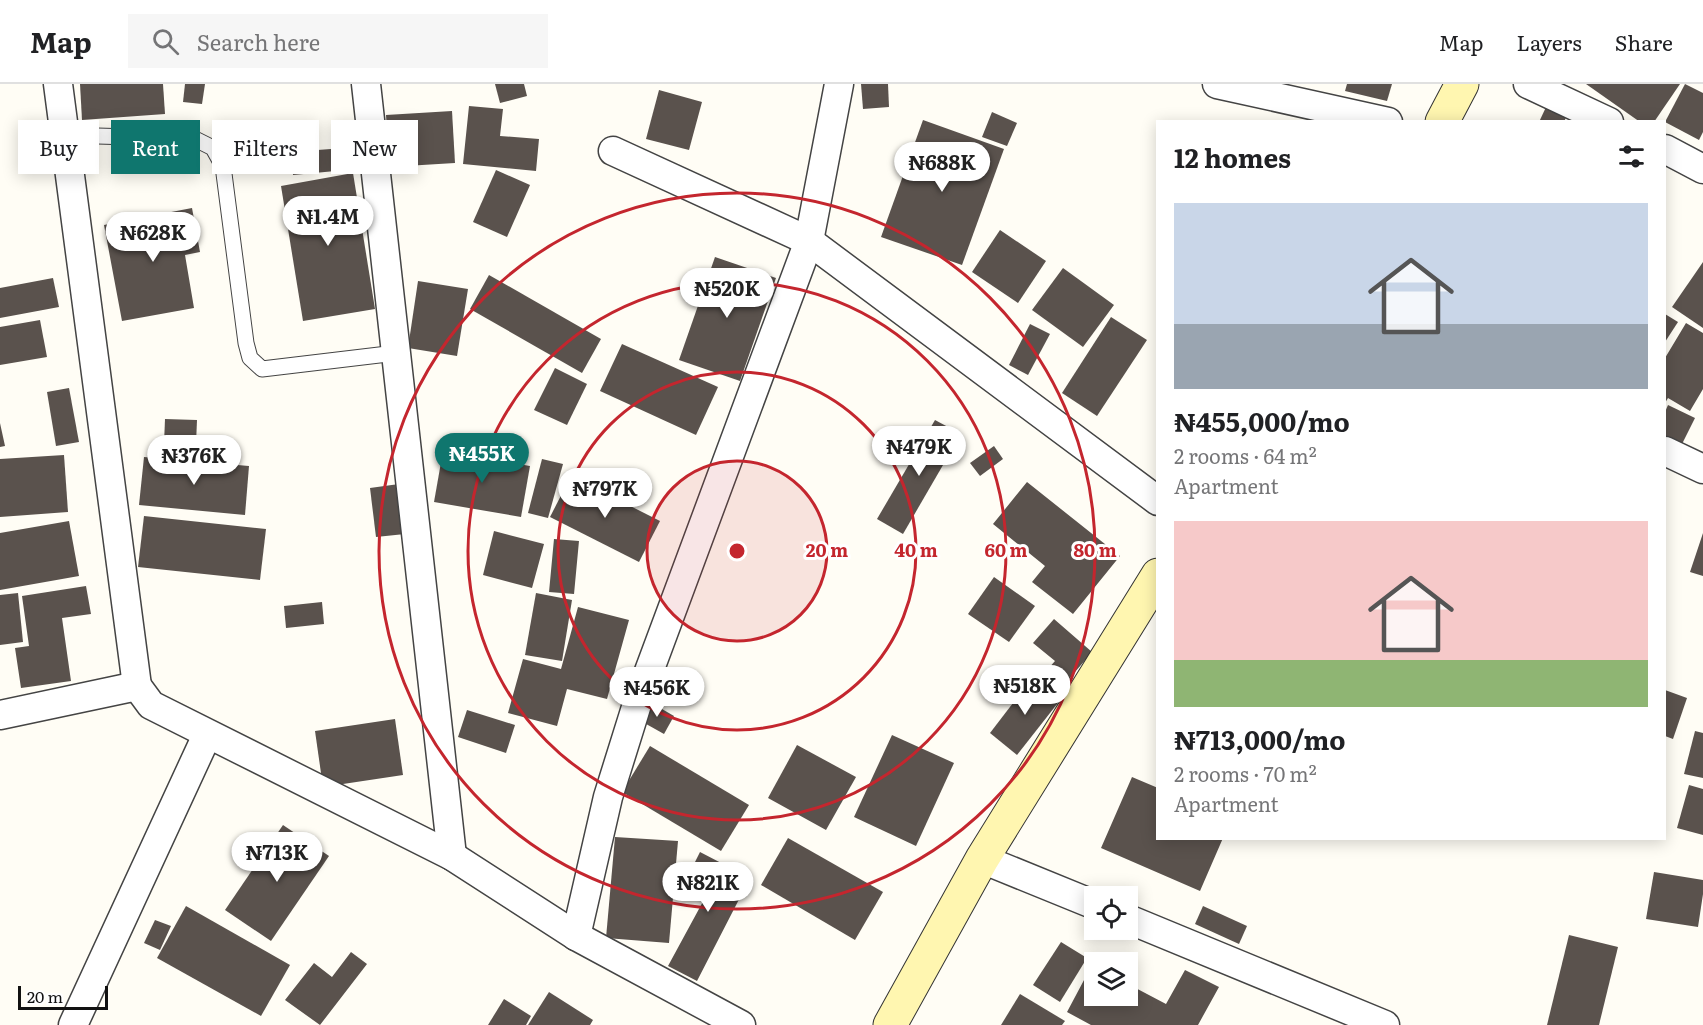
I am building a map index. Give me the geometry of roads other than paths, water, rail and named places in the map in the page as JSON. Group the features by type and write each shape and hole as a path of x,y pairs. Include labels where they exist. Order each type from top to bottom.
{"street":[{"path":"58,84 63,120"},
{"path":"366,84 452,856"},
{"path":"576,936 608,797 644,683 809,241 839,84"},
{"path":"1217,84 1379,120"},
{"path":"1443,120 1462,84"},
{"path":"1528,84 1605,120"},
{"path":"1666,150 1703,169"},
{"path":"613,151 809,241 1156,500"},
{"path":"70,174 137,686 151,705 452,856 576,936 741,1025"},
{"path":"1666,451 1703,469"},
{"path":"890,1025 982,859 1156,577"},
{"path":"0,715 137,686"},
{"path":"73,1025 207,735"},
{"path":"982,859 1084,901"},
{"path":"1138,923 1385,1025"}],"lane":[{"path":"99,136 195,139 213,148 223,166 246,344 250,358 262,369 396,353"}]}
